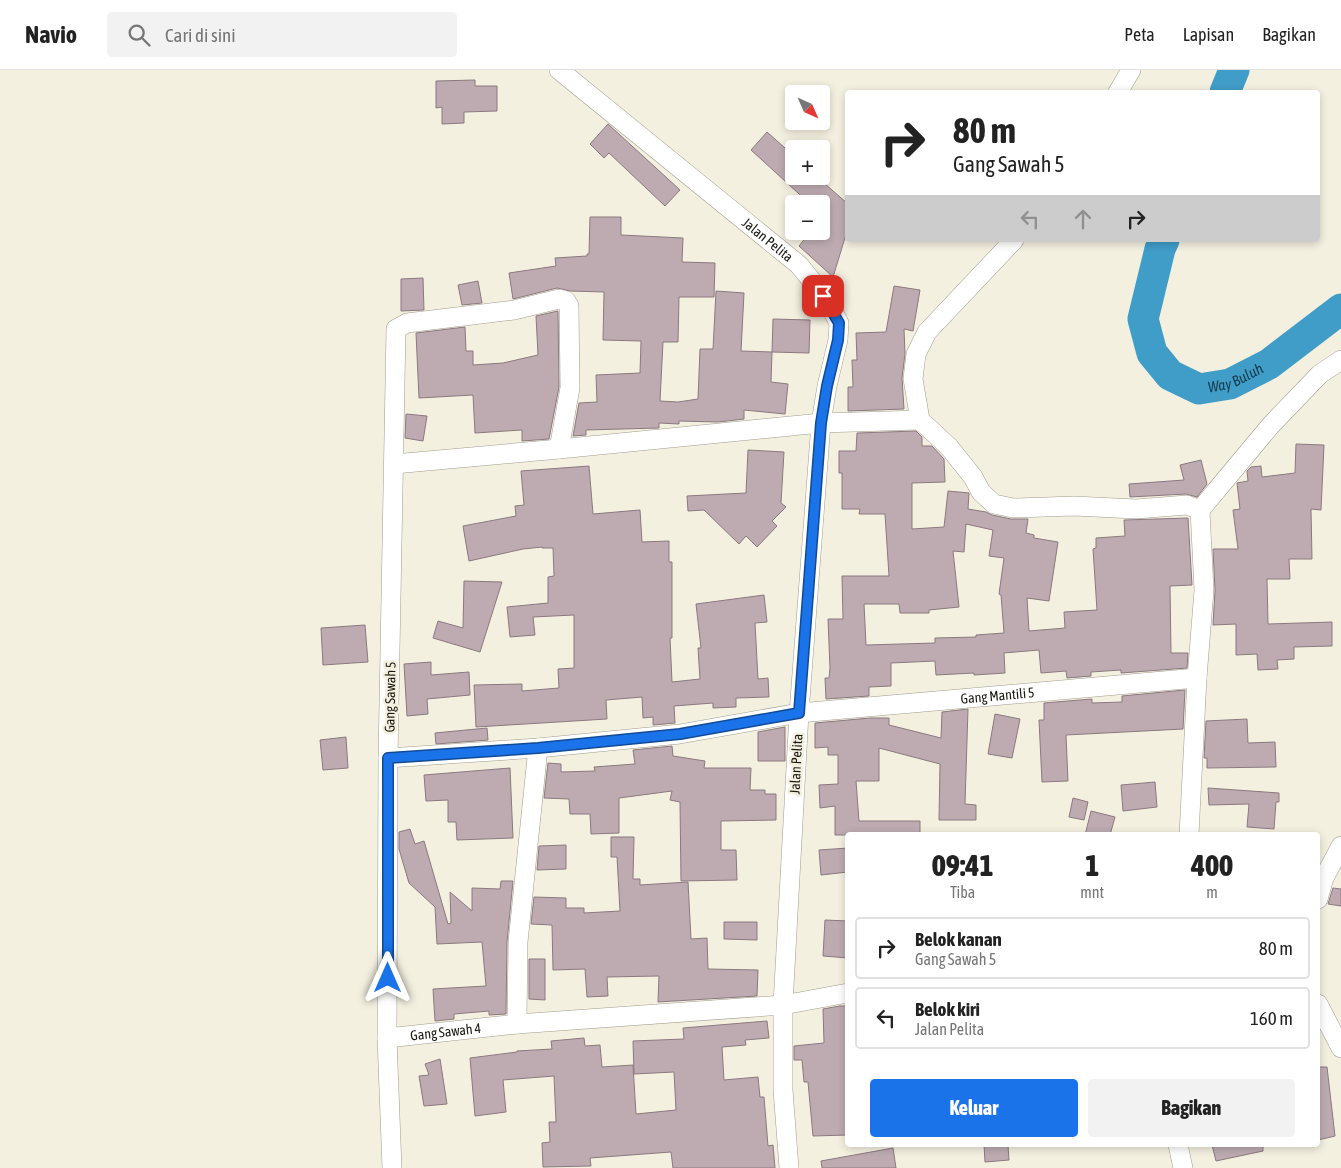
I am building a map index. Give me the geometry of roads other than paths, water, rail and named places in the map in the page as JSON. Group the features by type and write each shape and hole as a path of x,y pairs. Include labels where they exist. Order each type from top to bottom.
{"street":[{"name":"Jalan Pelita","path":"559,70 799,265 830,306 839,323 838,340 827,386 821,423 799,713 783,1005 784,1090 789,1168"},
{"path":"1119,90 1131,70"},
{"path":"1012,242 927,332 916,354 913,379 920,420 949,447 973,477 981,492 994,504 1012,508 1074,506 1136,509 1187,505 1200,510"},
{"name":"Gang Sawah 5","path":"388,758 396,329 407,323 514,310 559,299 566,301 569,306 570,388 559,449"},
{"path":"1189,832 1197,678 1204,590 1200,510 1271,425 1320,374 1341,360"},
{"path":"394,464 821,423 920,420"},
{"name":"Gang Mantili 5","path":"799,713 1197,678"},
{"path":"392,1168 387,1038 388,758 538,748 680,734 799,713"},
{"path":"517,1024 518,942 538,748"},
{"path":"1320,891 1324,878 1341,846"},
{"name":"Gang Sawah 4","path":"387,1038 517,1024 783,1005 845,995"},
{"path":"1320,1008 1341,1048"},
{"path":"1178,1147 1182,1168"}],"waterway":[{"name":"Way Buluh","path":"1226,90 1234,70"},
{"name":"Way Buluh","path":"1163,242 1143,319 1152,353 1170,375 1199,389 1230,384 1269,364 1341,309"}]}
